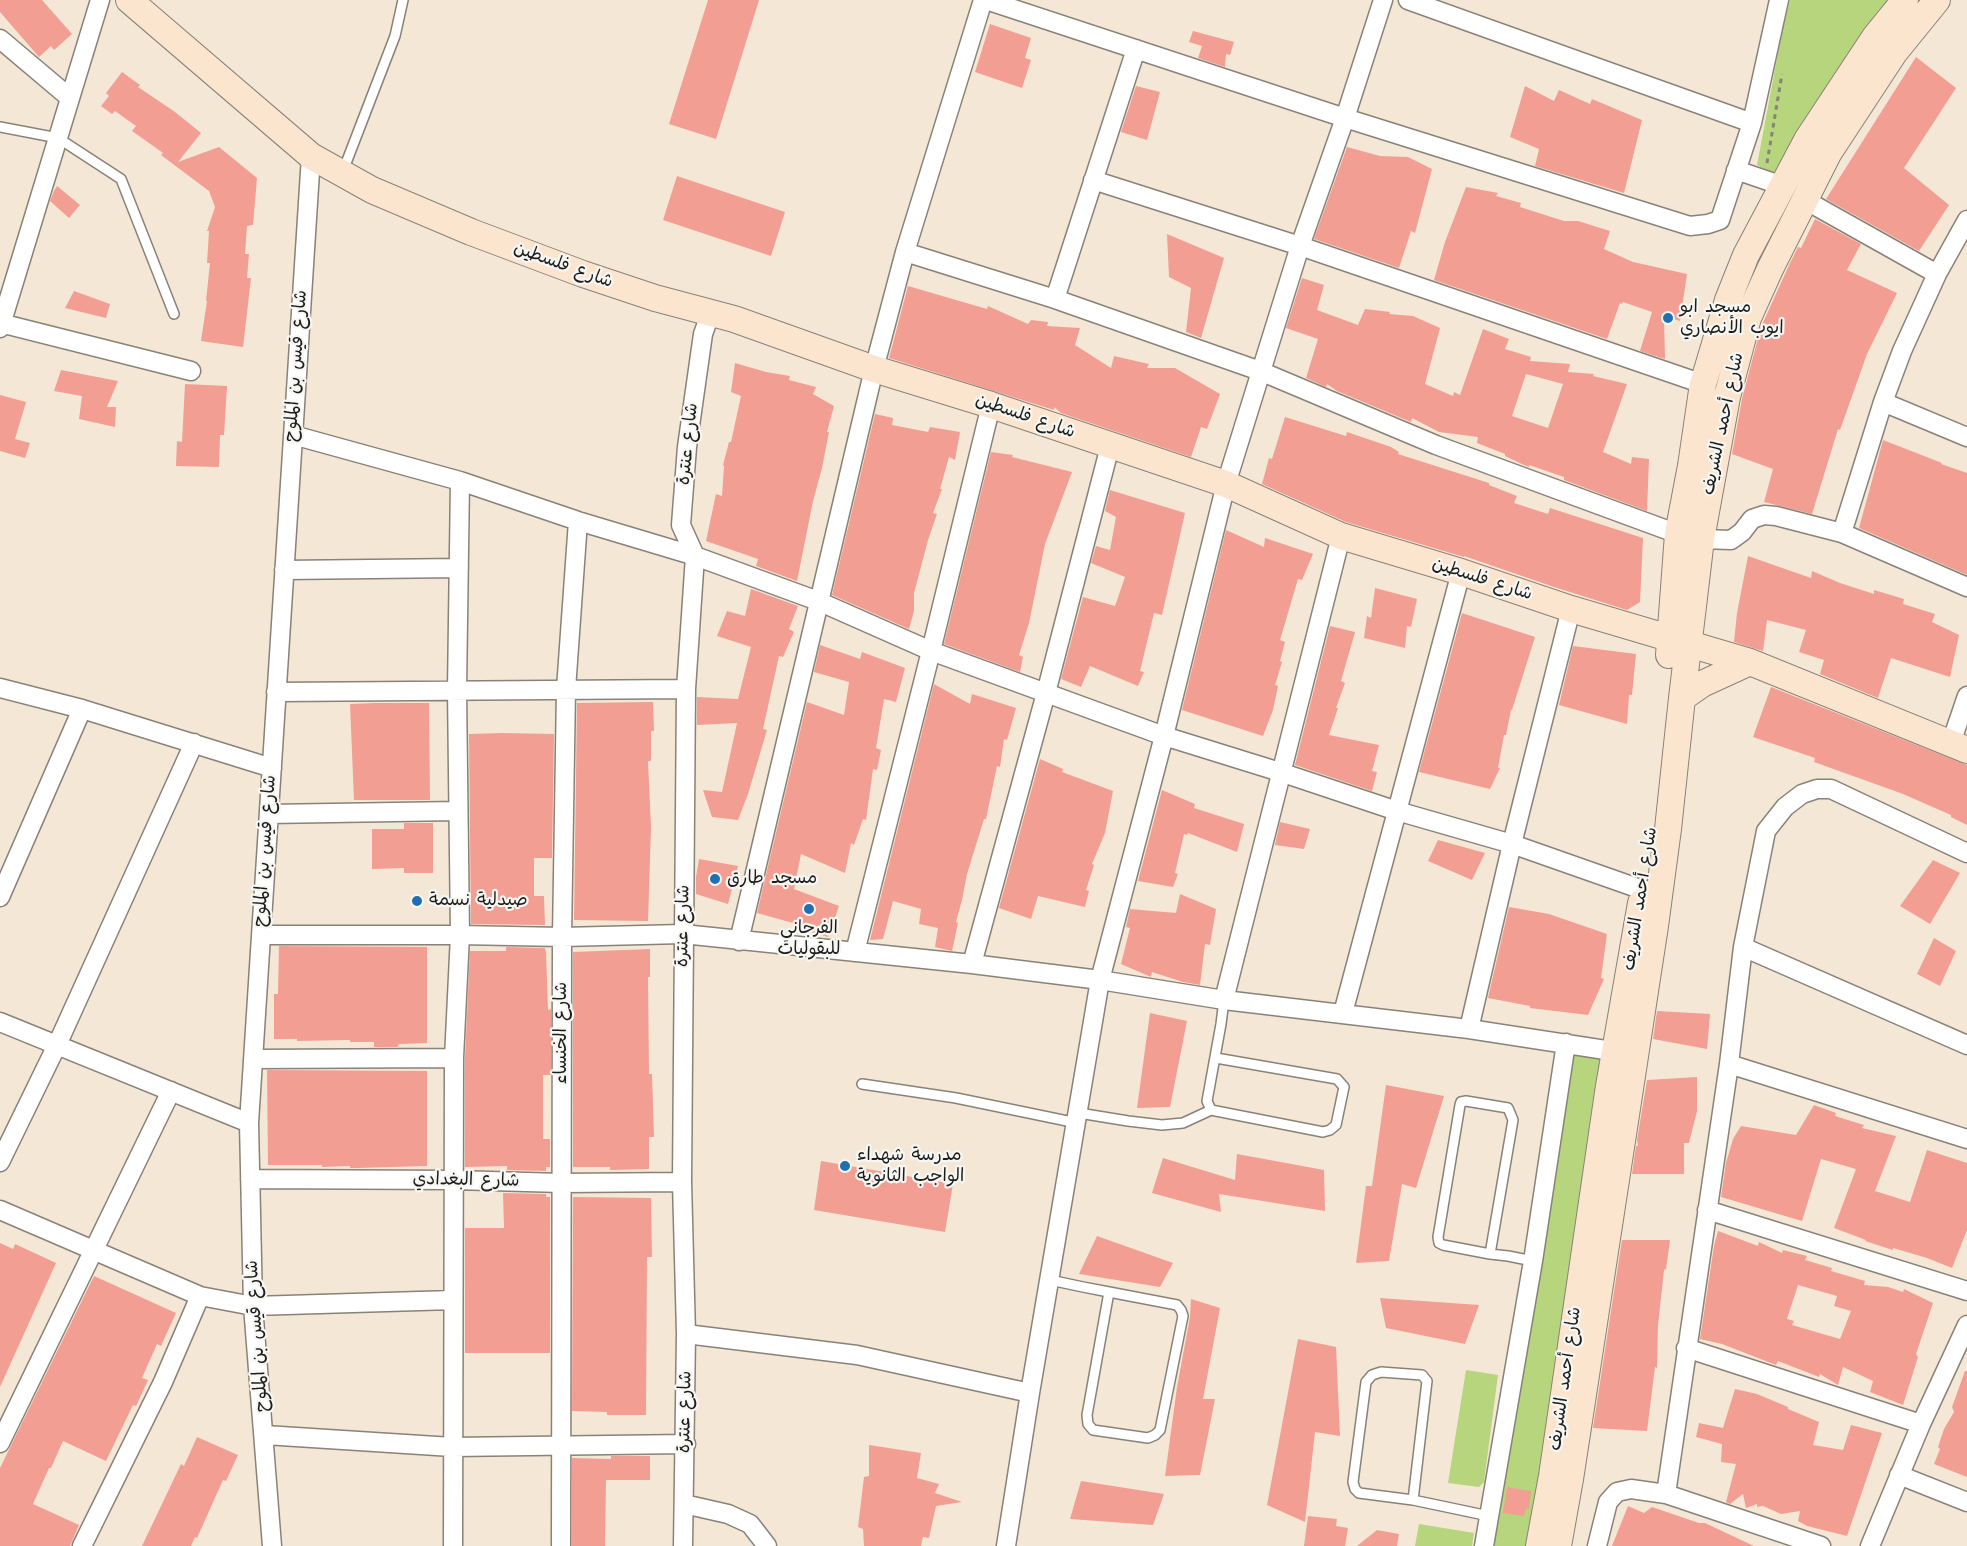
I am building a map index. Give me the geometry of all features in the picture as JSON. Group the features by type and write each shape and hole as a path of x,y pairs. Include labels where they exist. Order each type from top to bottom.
{"street":[{"path":"100,0 0,325 191,371"},
{"path":"739,941 874,369 905,252 984,0 1345,118 1690,226 1720,220 1752,123 1779,0"},
{"path":"1006,1546 1100,980 1164,736 1226,484 1300,246 1383,0"},
{"path":"1408,0 1752,123"},
{"name":"شارع أحمد الشريف","path":"1651,891 1654,805 1679,641 1690,537 1691,466 1702,384 1728,300 1774,178 1807,140 1875,37 1905,0"},
{"name":"شارع أحمد الشريف","path":"1690,537 1748,318 1770,269 1829,152 1887,62 1937,0"},
{"name":"شارع فلسطين","path":"133,1 310,156 372,190 493,240 645,295 711,312 874,369 991,405 1226,484 1341,536 1461,572 1571,609 1750,662 1959,747"},
{"path":"0,39 70,98"},
{"path":"1055,299 1136,50"},
{"name":"شارع قيس بن الملوح","path":"272,1546 253,1306 249,1123 310,156"},
{"path":"1736,170 1774,178"},
{"path":"1094,180 1300,246 1702,384"},
{"path":"1805,200 1937,274"},
{"path":"1842,533 1902,351 1937,274 1967,220"},
{"path":"905,252 1055,299 1260,371 1436,445 1690,537 1731,540 1742,532 1752,519 1764,515 1776,516 1842,533 1967,587"},
{"name":"شارع عنترة","path":"683,1546 687,1334 682,1182 683,934 686,689 695,556 681,525 687,447 703,334 711,312"},
{"path":"1884,402 1967,437"},
{"path":"855,952 991,405"},
{"path":"293,435 460,481 578,521 695,556 818,600 931,651 1164,736 1397,811 1512,844 1651,891"},
{"path":"972,964 1110,446"},
{"path":"453,1546 454,1058 460,935 457,690 460,481"},
{"name":"شارع الخنساء","path":"561,1546 562,937 566,689 578,521"},
{"path":"1224,1000 1341,536"},
{"path":"284,570 459,568"},
{"path":"1343,1013 1461,572"},
{"path":"1469,1029 1512,844 1571,609"},
{"name":"شارع أحمد الشريف","path":"1558,1546 1570,1479 1626,1053 1651,891 1668,829 1682,698 1679,641"},
{"path":"1682,698 1702,684 1750,662"},
{"path":"0,688 82,709 272,768"},
{"path":"276,692 686,689"},
{"path":"1959,747 1967,696"},
{"path":"0,897 82,709"},
{"path":"0,1162 57,1045 194,743"},
{"path":"1666,1494 1729,1064 1743,947 1766,831 1785,807 1803,795 1817,789 1831,789 1967,853"},
{"path":"269,814 457,811"},
{"path":"261,935 562,937 683,934 972,964 1100,980 1224,1000 1469,1029 1626,1053"},
{"path":"1743,947 1967,1045"},
{"path":"0,1022 249,1123"},
{"path":"1484,1546 1533,1261 1566,1043"},
{"name":"شارع أحمد الشريف","path":"1539,1546 1552,1476 1606,1110 1626,1053"},
{"path":"253,1059 454,1058"},
{"path":"1729,1064 1967,1139"},
{"path":"0,1443 171,1091"},
{"name":"شارع البغدادي","path":"250,1179 562,1183 682,1182"},
{"path":"0,1210 200,1296 253,1306 453,1300"},
{"path":"1707,1210 1967,1291"},
{"path":"82,1546 163,1382 200,1296"},
{"path":"1870,1546 1921,1424 1967,1325"},
{"path":"687,1334 857,1355 1030,1393"},
{"path":"1686,1348 1921,1424"},
{"path":"265,1435 452,1447 686,1444"},
{"path":"1899,1475 1967,1502"},
{"path":"1597,1546 1608,1502 1617,1492 1631,1489 1666,1494 1821,1546"},
{"path":"684,1504 728,1514 750,1524 767,1546"}],"lane":[{"path":"342,174 395,36 403,0"},
{"path":"0,127 58,138 121,179 174,314"},
{"path":"1211,1110 1207,1101 1224,1000"},
{"path":"862,1084 1078,1118 1162,1125 1183,1123 1211,1110 1323,1132 1336,1125 1344,1088 1337,1079 1216,1058"},
{"path":"1490,1254 1513,1120 1508,1108 1466,1101 1461,1102 1460,1105 1438,1237 1439,1243 1490,1254 1533,1261"},
{"path":"1050,1280 1177,1305 1181,1310 1183,1316 1160,1430 1148,1438 1093,1430 1088,1424 1087,1415 1109,1292"},
{"path":"1413,1500 1427,1381 1422,1375 1381,1372 1372,1375 1366,1382 1353,1482 1355,1489 1359,1493 1413,1500 1489,1516"}],"path":[{"path":"1774,178 1784,67"}],"green space":[{"path":"1790,0 1892,0 1773,174 1757,165"},
{"path":"1566,1043 1616,1051 1539,1546 1484,1546"},
{"path":"1466,1370 1498,1375 1484,1482 1479,1487 1448,1483"},
{"path":"1419,1524 1474,1533 1472,1546 1415,1546"}],"building":[{"path":"0,0 42,0 72,34 54,50 51,46 39,57 0,12"},
{"path":"708,0 759,0 716,139 669,124"},
{"path":"990,24 1031,38 1025,58 1031,60 1022,88 975,72"},
{"path":"1193,31 1234,42 1230,55 1226,54 1225,67 1198,58 1202,46 1189,42"},
{"path":"1916,57 1956,88 1904,168 1949,205 1919,251 1826,199"},
{"path":"122,72 140,85 138,87 201,133 178,162 219,147 257,178 253,225 247,226 245,254 249,254 247,278 251,278 243,347 201,341 210,263 207,263 209,231 207,231 215,207 209,191 132,131 136,126 115,111 112,114 101,106 109,96 106,93"},
{"path":"1136,86 1160,92 1147,140 1121,132"},
{"path":"1525,86 1554,101 1559,90 1590,104 1592,99 1642,120 1624,193 1535,166 1539,149 1510,137"},
{"path":"1347,147 1380,156 1408,157 1432,169 1415,233 1411,231 1399,268 1314,239"},
{"path":"677,176 785,212 771,256 663,220"},
{"path":"57,186 80,205 69,218 50,201"},
{"path":"1466,187 1498,193 1496,196 1521,203 1520,207 1564,221 1578,221 1610,231 1604,249 1633,262 1687,274 1680,321 1664,316 1665,359 1640,351 1652,312 1623,302 1620,303 1607,339 1434,280 1445,242"},
{"path":"1815,219 1861,244 1847,270 1897,293 1867,354 1840,430 1838,429 1812,514 1764,502 1773,469 1732,454 1742,399 1761,327 1798,247 1801,248"},
{"path":"1167,234 1224,258 1201,338 1186,332 1191,288 1169,277"},
{"path":"1302,278 1324,285 1317,310 1358,325 1365,309 1413,316 1440,328 1425,384 1453,396 1454,392 1460,395 1483,329 1509,339 1505,349 1531,357 1530,361 1570,364 1568,372 1594,374 1593,376 1627,384 1603,452 1631,464 1632,457 1649,459 1647,511 1564,480 1564,477 1524,465 1505,454 1477,443 1478,437 1439,432 1412,418 1411,422 1337,391 1327,384 1326,387 1306,378 1318,339 1286,328","holes":["1526,374 1563,384 1548,428 1512,416"]},
{"path":"908,286 987,309 988,306 1028,324 1031,320 1048,322 1047,326 1080,328 1075,345 1111,368 1114,356 1149,364 1147,368 1175,368 1220,394 1207,429 1201,427 1191,457 1061,413 1054,407 1054,410 889,358"},
{"path":"74,291 110,304 106,318 65,308"},
{"path":"735,363 790,376 789,380 816,387 813,394 834,406 797,581 756,566 758,559 706,541 716,494 722,496 723,465 729,442 731,442 741,396 731,392"},
{"path":"61,370 118,381 107,407 116,407 115,427 79,419 82,396 54,391"},
{"path":"185,384 227,386 224,435 220,435 219,467 176,466 177,441 182,442"},
{"path":"0,395 26,402 15,439 30,443 25,458 0,451"},
{"path":"875,414 893,418 892,425 928,432 930,427 960,432 955,460 949,457 940,489 942,489 933,513 937,514 914,593 914,611 909,629 832,595"},
{"path":"1285,417 1346,436 1347,432 1391,447 1399,452 1398,454 1489,483 1489,485 1517,496 1514,503 1548,514 1550,508 1643,538 1640,602 1627,610 1464,556 1346,522 1262,484 1269,458 1272,459"},
{"path":"1883,440 1967,473 1967,575 1859,528"},
{"path":"991,452 1013,455 1012,457 1072,472 1045,544 1029,623 1019,655 1023,657 1020,672 944,644"},
{"path":"1110,490 1185,513 1162,615 1154,613 1140,671 1144,672 1138,686 1090,666 1081,687 1061,679 1083,597 1115,606 1125,577 1091,563 1096,546 1110,550 1116,517 1105,511"},
{"path":"1226,530 1264,547 1265,538 1313,554 1302,580 1298,579 1280,640 1285,642 1275,685 1278,686 1273,710 1263,736 1182,710"},
{"path":"1748,556 1811,578 1812,571 1874,594 1874,590 1904,599 1903,604 1935,614 1932,622 1959,635 1950,677 1891,658 1878,698 1820,674 1824,660 1799,652 1806,630 1767,620 1763,651 1734,642"},
{"path":"1375,588 1417,599 1411,627 1407,626 1405,648 1364,638 1367,616 1371,618"},
{"path":"751,589 798,606 789,629 794,632 783,657 779,656 763,729 767,730 738,820 712,817 703,790 722,792 737,723 697,725 697,697 738,699 751,647 717,636 727,611 745,616"},
{"path":"1462,613 1535,637 1511,710 1506,735 1504,735 1498,768 1500,768 1490,789 1419,772"},
{"path":"1330,626 1355,632 1341,681 1345,683 1329,735 1379,745 1372,771 1377,772 1372,791 1295,765"},
{"path":"820,645 860,659 862,652 905,668 896,702 884,699 876,748 881,750 877,770 873,769 866,820 863,819 854,845 851,843 845,873 801,854 794,889 839,906 828,937 793,927 793,923 757,913 807,702 844,715 849,682 814,672"},
{"path":"1573,646 1636,654 1627,724 1559,705"},
{"path":"934,684 970,704 972,694 1016,708 1007,740 1004,739 1000,767 997,766 986,819 984,819 967,874 952,951 935,947 938,928 919,924 921,909 893,901 883,939 870,940"},
{"path":"1771,687 1967,765 1967,825 1951,815 1903,794 1814,762 1815,758 1753,737"},
{"path":"653,702 654,731 651,731 651,761 648,761 651,827 648,921 574,920 577,703"},
{"path":"429,703 430,800 354,800 350,704"},
{"path":"469,734 554,734 552,858 534,858 534,896 544,896 545,925 471,924"},
{"path":"1040,759 1063,769 1062,772 1113,791 1105,833 1092,864 1094,865 1086,890 1089,891 1085,907 1038,896 1031,919 999,908"},
{"path":"1162,790 1195,804 1194,808 1244,824 1237,852 1188,833 1184,834 1175,873 1178,874 1173,887 1138,881"},
{"path":"1280,822 1310,829 1304,849 1275,845"},
{"path":"404,823 433,823 433,873 404,873 404,868 372,869 372,829 404,829"},
{"path":"1438,840 1485,853 1472,880 1428,861"},
{"name":"مسجد طارق","path":"699,859 738,866 728,904 696,894"},
{"path":"1933,860 1960,873 1930,924 1900,906"},
{"path":"1180,894 1216,909 1210,945 1205,944 1200,985 1152,972 1151,977 1121,964 1130,928 1126,927 1130,909 1176,913"},
{"path":"1509,907 1549,914 1607,934 1601,978 1604,979 1588,1015 1530,1008 1530,1006 1488,998"},
{"path":"1934,938 1956,951 1940,986 1917,974"},
{"path":"279,946 427,947 427,1043 374,1047 374,1042 350,1042 350,1040 274,1039 274,994 278,994"},
{"path":"506,947 545,948 546,952 548,1010 551,1009 551,1075 543,1075 543,1139 550,1139 550,1167 546,1167 546,1171 507,1170 507,1166 465,1167 465,1058 470,951 506,951"},
{"path":"650,949 649,1074 652,1074 654,1137 649,1137 649,1169 610,1170 610,1167 573,1167 573,952"},
{"path":"1657,1011 1710,1014 1707,1049 1653,1039"},
{"path":"1150,1013 1187,1021 1170,1107 1137,1108"},
{"path":"267,1070 427,1071 427,1166 350,1168 350,1166 268,1165"},
{"path":"1697,1077 1697,1111 1689,1143 1684,1143 1684,1174 1632,1174 1647,1080"},
{"path":"1386,1085 1444,1096 1416,1188 1402,1184 1389,1261 1356,1263 1366,1186 1372,1186"},
{"path":"1814,1105 1836,1113 1835,1116 1864,1125 1862,1128 1896,1136 1875,1191 1910,1202 1927,1150 1967,1163 1967,1230 1952,1268 1927,1258 1865,1241 1834,1228 1856,1169 1821,1159 1802,1221 1721,1197 1726,1163 1733,1139 1741,1126 1796,1135"},
{"path":"1237,1154 1324,1170 1325,1211 1219,1194 1221,1212 1152,1193 1163,1158 1235,1180"},
{"path":"821,1161 953,1184 945,1232 814,1210"},
{"path":"503,1193 546,1194 546,1197 550,1197 550,1353 465,1353 465,1228 504,1228"},
{"path":"573,1197 651,1198 652,1257 647,1257 646,1415 607,1415 607,1412 572,1411"},
{"path":"1718,1231 1758,1246 1759,1242 1782,1253 1783,1250 1807,1256 1805,1260 1865,1281 1864,1285 1888,1287 1903,1292 1904,1289 1933,1303 1916,1354 1918,1357 1903,1405 1870,1392 1873,1381 1843,1367 1838,1385 1820,1374 1819,1377 1778,1361 1776,1365 1722,1344 1700,1339","holes":["1798,1285 1837,1296 1834,1306 1851,1311 1840,1339 1792,1325 1794,1321 1787,1319"]},
{"path":"1097,1236 1173,1263 1160,1287 1079,1274"},
{"path":"1622,1240 1670,1240 1658,1325 1657,1368 1655,1367 1647,1431 1593,1428"},
{"path":"0,1243 13,1249 15,1244 56,1263 0,1387"},
{"path":"94,1276 176,1313 161,1346 157,1344 142,1378 148,1380 136,1406 133,1405 106,1461 63,1441 49,1468 33,1504 79,1525 70,1546 0,1546 0,1468"},
{"path":"1380,1298 1479,1305 1465,1344 1386,1328"},
{"path":"1191,1299 1220,1308 1203,1399 1215,1399 1200,1475 1165,1476 1177,1387 1190,1317"},
{"path":"1298,1339 1336,1347 1340,1436 1315,1432 1305,1522 1267,1505"},
{"path":"1965,1371 1967,1371 1967,1477 1934,1464 1944,1429 1954,1412 1952,1407"},
{"path":"1735,1389 1757,1394 1819,1422 1813,1445 1843,1450 1851,1425 1882,1433 1847,1536 1807,1526 1798,1521 1800,1511 1781,1514 1763,1506 1757,1507 1757,1504 1746,1508 1743,1494 1730,1504 1726,1502 1736,1464 1721,1462 1722,1444 1696,1437 1699,1423 1723,1428"},
{"path":"197,1437 238,1455 226,1481 223,1480 197,1538 195,1537 191,1546 142,1546 181,1464 184,1466"},
{"path":"869,1445 921,1453 917,1478 939,1484 935,1493 962,1502 936,1506 929,1538 923,1537 921,1546 864,1546 863,1529 858,1527 864,1477 869,1476"},
{"path":"611,1456 650,1456 650,1480 606,1480 605,1546 572,1546 572,1458 611,1459"},
{"path":"1081,1481 1164,1494 1153,1525 1070,1519"},
{"path":"1507,1487 1531,1491 1529,1509 1526,1509 1524,1516 1503,1513"},
{"path":"1628,1506 1644,1513 1652,1507 1705,1523 1754,1546 1612,1546"},
{"path":"1308,1516 1337,1519 1336,1526 1348,1528 1345,1546 1304,1546"},
{"path":"1377,1530 1399,1534 1397,1546 1357,1546"}],"place":[{"name":"مسجد ابو ايوب الأنصاري","path":"1668,318"},
{"name":"مسجد طارق","path":"715,879"},
{"name":"صيدلية نسمة","path":"417,901"},
{"name":"الفرجاني للبقوليات","path":"809,909"},
{"name":"مدرسة شهداء الواجب الثانوية","path":"845,1166"}]}
